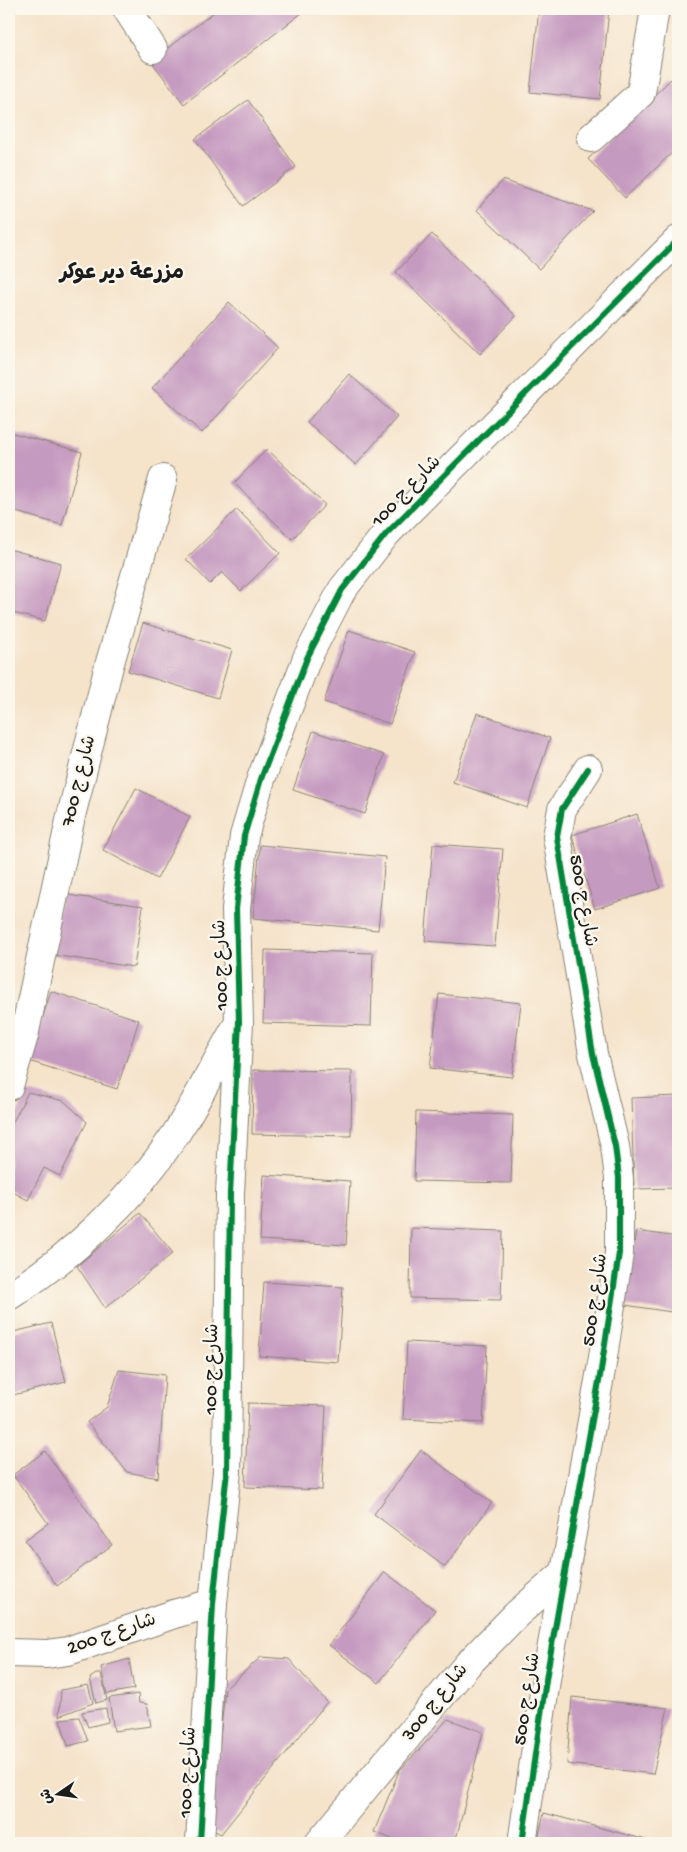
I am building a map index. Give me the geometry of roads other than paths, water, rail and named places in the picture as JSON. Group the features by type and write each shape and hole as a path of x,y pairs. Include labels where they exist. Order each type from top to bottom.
{"street":[{"path":"127,9 153,50"},
{"path":"591,138 641,94 655,9"},
{"name":"شارع ج 100","path":"200,1843 213,1603 227,1470 230,1193 239,1022 236,909 244,836 261,779 307,658 342,590 386,534 678,240"},
{"name":"شارع ج 700","path":"9,1086 24,1036 71,816 109,666 163,479"},
{"name":"شارع ج 500","path":"522,1843 547,1673 620,1253 619,1178 615,1146 594,1054 557,837 562,809 588,768"},
{"name":"شارع ج 100","path":"9,1296 69,1253 140,1183 176,1135 239,1022"},
{"name":"شارع ج 300","path":"319,1843 467,1665 517,1614 564,1573"},
{"name":"شارع ج 200","path":"9,1653 47,1654 68,1651 174,1614 213,1603"}],"district":[{"name":"مزرعة دير عوكر","path":"122,274"}]}
